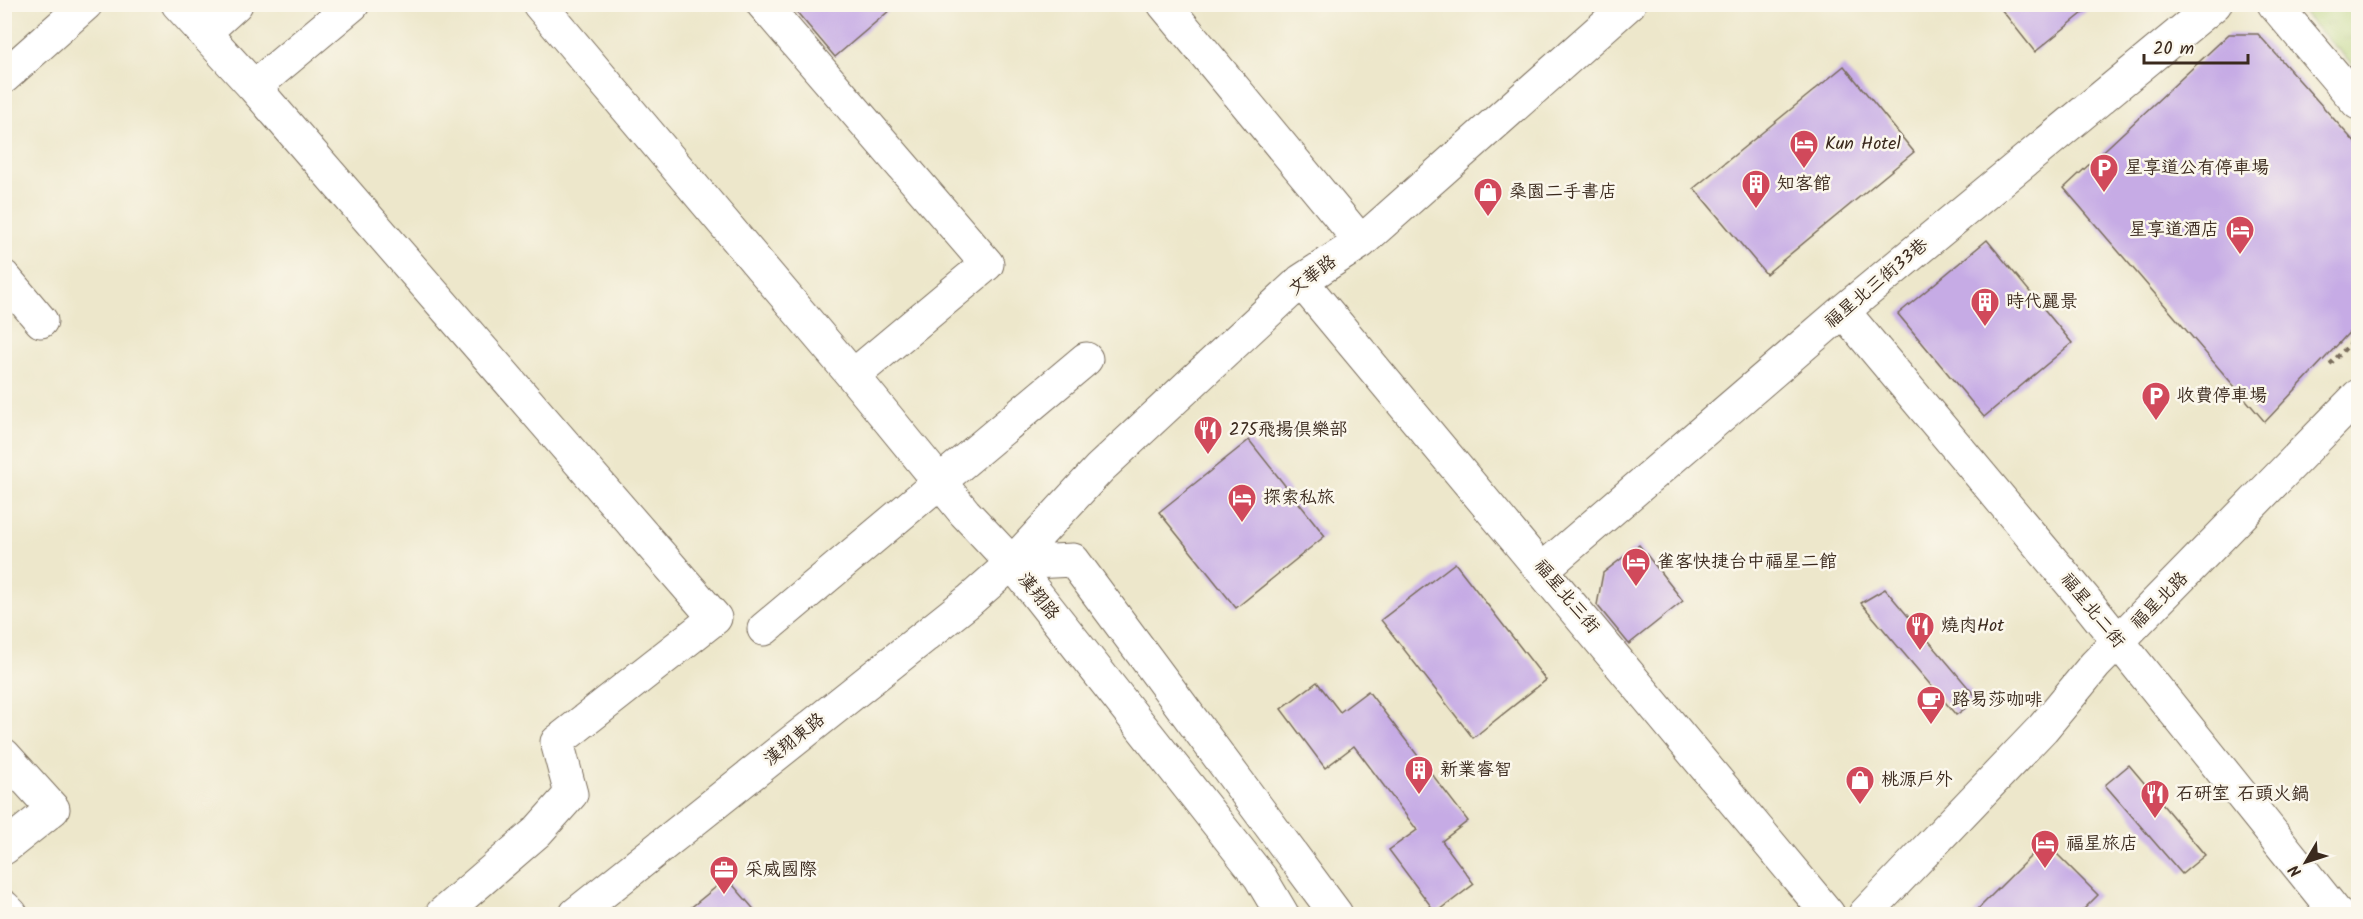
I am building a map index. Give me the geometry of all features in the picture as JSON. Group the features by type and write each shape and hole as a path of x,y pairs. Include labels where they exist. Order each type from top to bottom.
{"street":[{"path":"4,76 86,4"},
{"path":"178,4 254,87 715,618 557,742 571,794 537,832 442,915"},
{"path":"204,33 236,4"},
{"path":"254,87 353,4"},
{"path":"539,4 853,376 965,513 1012,563"},
{"path":"763,4 987,264 853,376"},
{"path":"1164,4 1361,242"},
{"name":"文華路","path":"1012,563 1100,468 1301,281 1361,242 1629,4"},
{"name":"福星北三街33巷","path":"1543,569 1843,311 2215,4"},
{"path":"2274,4 2358,103"},
{"path":"4,277 41,321"},
{"name":"福星北三街","path":"1301,281 1543,569 1828,915"},
{"name":"福星北二街","path":"1843,311 2118,643 2337,915"},
{"path":"764,629 1086,358"},
{"name":"福星北路","path":"1865,915 2043,728 2095,665 2358,396"},
{"name":"漢翔路","path":"1012,563 1073,560 1336,915"},
{"name":"漢翔路","path":"1012,563 1260,877 1279,913"},
{"name":"漢翔東路","path":"576,915 969,601 1012,563"},
{"path":"4,755 53,809 4,848"},
{"path":"1279,913 1314,883"},
{"path":"4,907 11,915"}],"path":[{"path":"2330,364 2358,336"}],"green space":[{"path":"2295,5 2358,5 2358,70"}],"building":[{"path":"790,4 897,4 835,57"},
{"path":"1997,4 2094,4 2035,52"},
{"name":"星享道酒店","path":"2229,34 2258,34 2358,146 2358,323 2265,422 2064,188"},
{"name":"Kun Hotel","path":"1844,66 1914,152 1766,274 1694,188"},
{"name":"時代麗景","path":"1987,240 2072,343 1984,417 1898,314"},
{"name":"探索私旅","path":"1249,440 1325,536 1236,608 1159,512"},
{"name":"雀客快捷台中福星二館","path":"1639,545 1683,601 1629,644 1597,605 1603,573"},
{"path":"1455,563 1546,680 1473,738 1381,620"},
{"name":"燒肉Hot","path":"1885,589 1978,699 1956,715 1861,603"},
{"name":"新業睿智","path":"1317,682 1340,712 1368,691 1468,821 1442,841 1474,884 1436,913 1389,850 1417,830 1354,746 1325,768 1281,709"},
{"name":"石研室 石頭火鍋","path":"2129,765 2205,855 2182,874 2105,785"},
{"name":"福星旅店","path":"2045,842 2098,895 2079,914 1973,914"},
{"name":"采威國際","path":"727,878 758,914 683,914"}],"place":[{"name":"Kun Hotel","path":"1804,170"},
{"name":"星享道公有停車場","path":"2104,194"},
{"name":"知客館","path":"1756,210"},
{"name":"桑園二手書店","path":"1488,218"},
{"name":"星享道酒店","path":"2240,256"},
{"name":"時代麗景","path":"1985,328"},
{"name":"收費停車場","path":"2156,422"},
{"name":"275飛揚俱樂部","path":"1208,456"},
{"name":"探索私旅","path":"1242,524"},
{"name":"雀客快捷台中福星二館","path":"1636,588"},
{"name":"燒肉Hot","path":"1920,652"},
{"name":"路易莎咖啡","path":"1931,726"},
{"name":"新業睿智","path":"1419,796"},
{"name":"桃源戶外","path":"1860,806"},
{"name":"石研室 石頭火鍋","path":"2155,820"},
{"name":"福星旅店","path":"2045,870"},
{"name":"采威國際","path":"724,896"}]}
